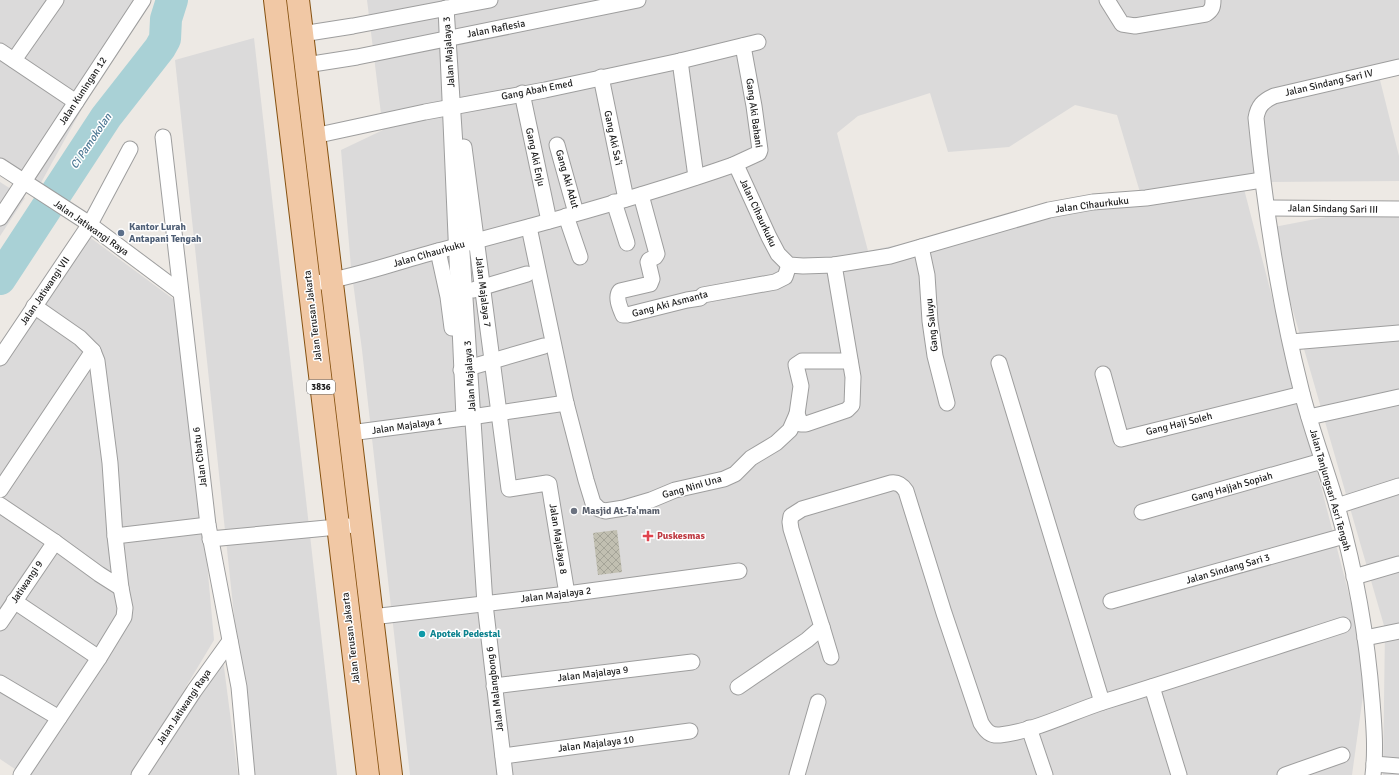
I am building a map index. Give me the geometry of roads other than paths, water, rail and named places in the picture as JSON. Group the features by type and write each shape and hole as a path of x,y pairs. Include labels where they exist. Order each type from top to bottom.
{"main road":[{"name":"Jalan Terusan Jakarta","path":"275,0 368,775"},
{"name":"3836","path":"298,0 391,775"},
{"path":"292,139 314,136"}],"street":[{"path":"14,60 56,0"},
{"name":"Jalan Kuningan 12","path":"0,218 26,184 76,102 143,0"},
{"path":"302,34 353,26 490,0"},
{"name":"Jalan Raflesia","path":"306,65 357,57 638,0"},
{"path":"1107,0 1122,24 1135,26 1206,14 1211,11 1213,0"},
{"name":"Jalan Majalaya 3","path":"446,8 464,418"},
{"name":"Jalan Majalaya 3","path":"446,8 484,604"},
{"name":"Jalan Majalaya 7","path":"446,8 509,489 548,483"},
{"name":"Gang Abah Emed","path":"314,136 522,93 545,90 680,61 758,42"},
{"name":"Gang Aki Bahani","path":"734,165 759,153 760,150 743,46"},
{"path":"0,51 76,102"},
{"path":"680,61 696,178"},
{"name":"Jalan Sindang Sari IV","path":"1260,104 1274,96 1399,67"},
{"name":"Gang Aki Sa'i","path":"601,77 627,243"},
{"name":"Gang Aki Enju","path":"522,93 549,221"},
{"name":"Jalan Tanjungsari Asri Tengah","path":"1260,104 1256,118 1262,180 1270,236 1291,342 1302,394 1337,506 1368,637 1375,748 1374,770"},
{"name":"Jalan Cibatu 6","path":"163,137 209,532 239,687 245,773"},
{"name":"Gang Aki Adut","path":"557,145 580,258"},
{"name":"Jalan Jatiwangi VII","path":"0,358 87,222 130,149"},
{"name":"Jalan Cihaurkuku","path":"309,284 354,276 438,251 529,227 641,195 734,165 737,166 768,237 778,254 789,265 803,266 834,265 890,256 1049,210 1094,202 1146,198 1262,180"},
{"name":"Jalan Jatiwangi Raya","path":"0,166 87,222 180,292"},
{"name":"Gang Aki Asmanta","path":"641,195 657,254 655,257 648,260 652,279 650,284 620,291 618,293 617,296 624,315 700,298 703,295 775,282 785,277 789,265"},
{"name":"Jalan Sindang Sari III","path":"1267,208 1399,209"},
{"name":"Gang Nini Una","path":"529,227 566,403 593,502 599,509 605,510 629,506 675,490 724,479 735,474 752,458 776,443 790,430 797,414 801,386 796,365 799,362 850,361"},
{"name":"Gang Saluyu","path":"920,247 927,275 930,320 935,356 947,403"},
{"name":"Jalan Majalaya 3","path":"438,251 448,297 464,418"},
{"path":"797,414 801,424 806,424 847,410 852,405 854,377 834,265"},
{"path":"448,297 527,274"},
{"path":"21,775 99,658 124,616 125,608 115,536 109,456 97,361 93,351 80,338 34,306"},
{"path":"1291,342 1399,333"},
{"path":"458,371 544,346"},
{"path":"0,490 93,351"},
{"path":"999,363 1102,702"},
{"name":"Gang Haji Soleh","path":"1103,374 1121,439 1302,394"},
{"path":"1309,417 1399,397"},
{"name":"Jalan Majalaya 1","path":"350,433 566,403"},
{"name":"Gang Hajjah Sopiah","path":"1142,512 1322,461"},
{"path":"831,657 791,529 791,516 802,509 897,482 903,486 906,491 944,613 982,723 985,730 991,735 1000,735 1029,728 1102,702 1343,625"},
{"name":"Jalan Majalaya 8","path":"548,483 559,540 567,594"},
{"path":"1337,506 1399,486"},
{"path":"0,505 99,574 122,588"},
{"path":"115,536 361,525"},
{"name":"Jalan Sindang Sari 3","path":"1111,601 1344,536"},
{"name":"Jatiwangi 9","path":"0,623 55,542"},
{"path":"1354,577 1399,564"},
{"name":"Jalan Majalaya 2","path":"372,617 567,594 739,571"},
{"path":"14,601 99,658"},
{"name":"Jalan Malangbong 6","path":"484,604 505,775"},
{"path":"738,687 807,640 822,627"},
{"path":"1368,637 1399,631"},
{"name":"Jalan Jatiwangi Raya","path":"139,775 194,691 230,641"},
{"name":"Jalan Majalaya 9","path":"494,686 692,662"},
{"path":"0,683 59,718"},
{"path":"1152,687 1179,775"},
{"path":"797,775 818,702"},
{"path":"1029,728 1045,775"},
{"name":"Jalan Majalaya 10","path":"503,756 690,731"},
{"path":"1285,775 1342,755"},
{"path":"1374,770 1399,766"}],"waterway":[{"name":"Ci Pamokolan","path":"0,279 106,117 160,48 165,39 166,19 172,0"}],"place":[{"name":"Kantor Lurah Antapani Tengah","path":"121,233"},
{"name":"Masjid At-Ta'mam","path":"574,511"},
{"name":"Puskesmas","path":"648,536"},
{"name":"Apotek Pedestal","path":"422,634"}]}
